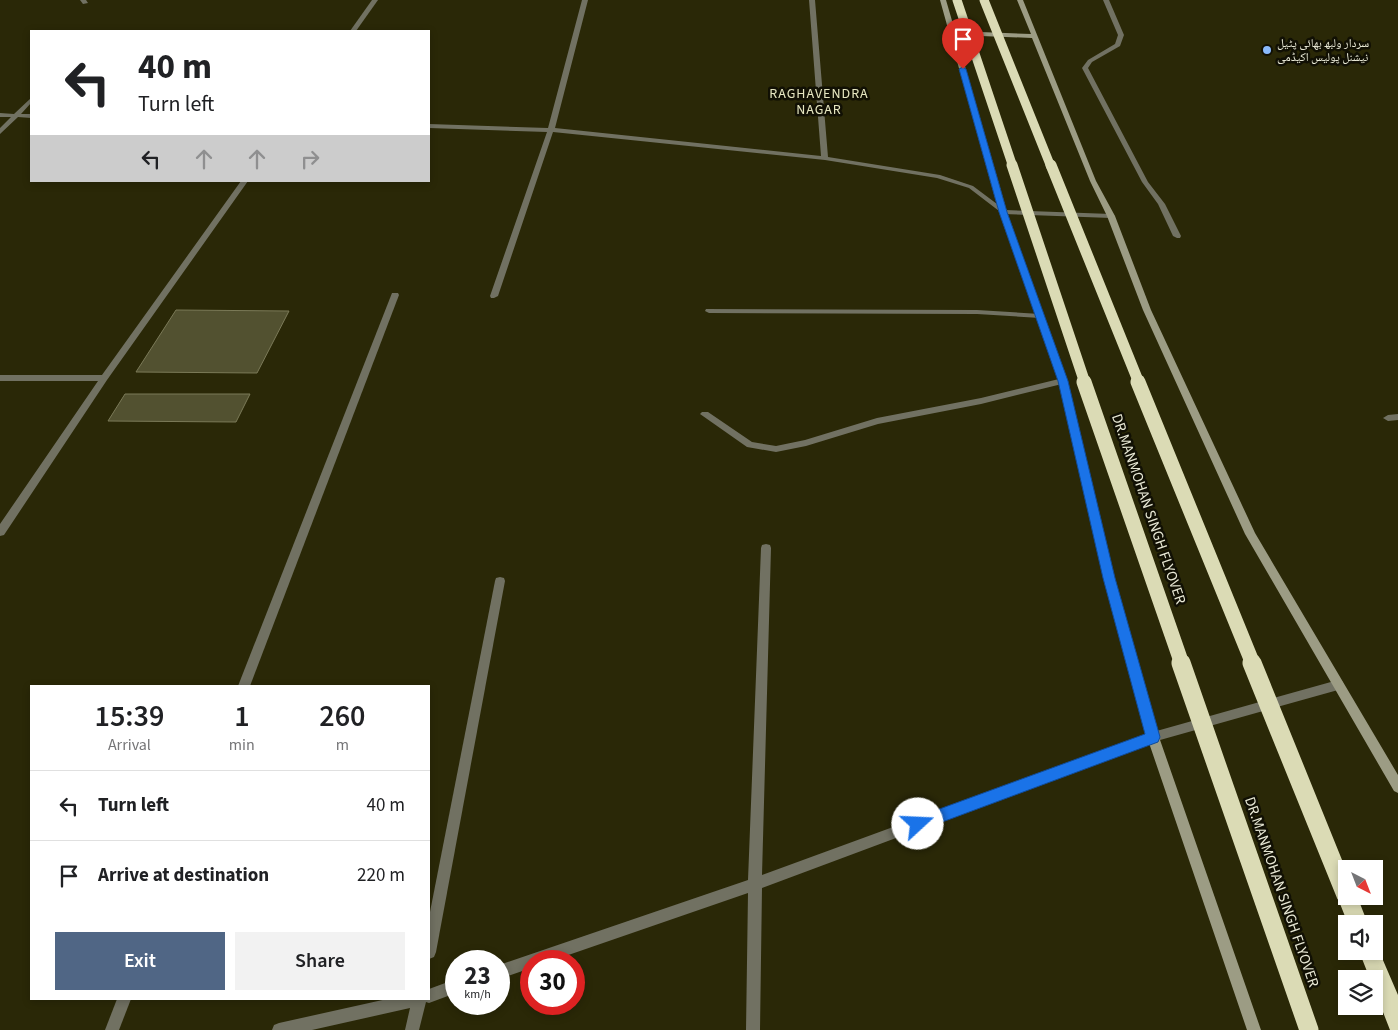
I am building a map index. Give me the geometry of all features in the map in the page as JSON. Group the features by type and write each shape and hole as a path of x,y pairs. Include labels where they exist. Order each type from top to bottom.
{"highway":[{"name":"DR.MANMOHAN SINGH FLYOVER","path":"956,0 1110,459 1308,1030"},
{"path":"984,0 1338,873"},
{"path":"1373,960 1398,1022"}],"street":[{"path":"354,30 375,0"},
{"path":"494,296 551,130 585,0"},
{"path":"812,0 825,158"},
{"path":"943,0 1003,212 1063,381 1109,578 1153,737 1254,1030"},
{"path":"1020,0 1093,181 1111,216 1147,310 1250,534 1398,787"},
{"path":"1106,0 1121,35 1118,45 1090,61 1085,68 1145,182 1161,204 1176,236"},
{"path":"952,33 1034,36"},
{"path":"0,132 30,101"},
{"path":"0,115 30,116"},
{"path":"430,126 551,130 825,158 938,176 971,187 1003,212 1111,216"},
{"path":"0,532 104,378 244,182"},
{"path":"244,685 395,296"},
{"path":"709,311 977,312 1040,316"},
{"path":"0,378 104,378"},
{"path":"705,414 750,445 776,449 877,421 980,401 1063,381"},
{"path":"753,1030 755,884 766,548"},
{"path":"430,947 500,581"},
{"path":"510,968 755,884 1153,737 1338,685"},
{"path":"430,996 445,990"},
{"path":"112,1030 124,1000"},
{"path":"279,1030 415,1000"},
{"path":"412,1030 420,1000"}],"building":[{"path":"176,310 289,311 257,373 136,372"},
{"path":"125,394 250,394 236,422 108,421"}],"place":[{"name":"سردار ولبھ بھائی پٹیل نیشنل پولیس اکیڈمی","path":"1267,50"}],"district":[{"name":"RAGHAVENDRA NAGAR","path":"819,102"}],"route":[{"path":"918,824 1153,737 1109,578 1063,381 1003,212 963,69"}]}
